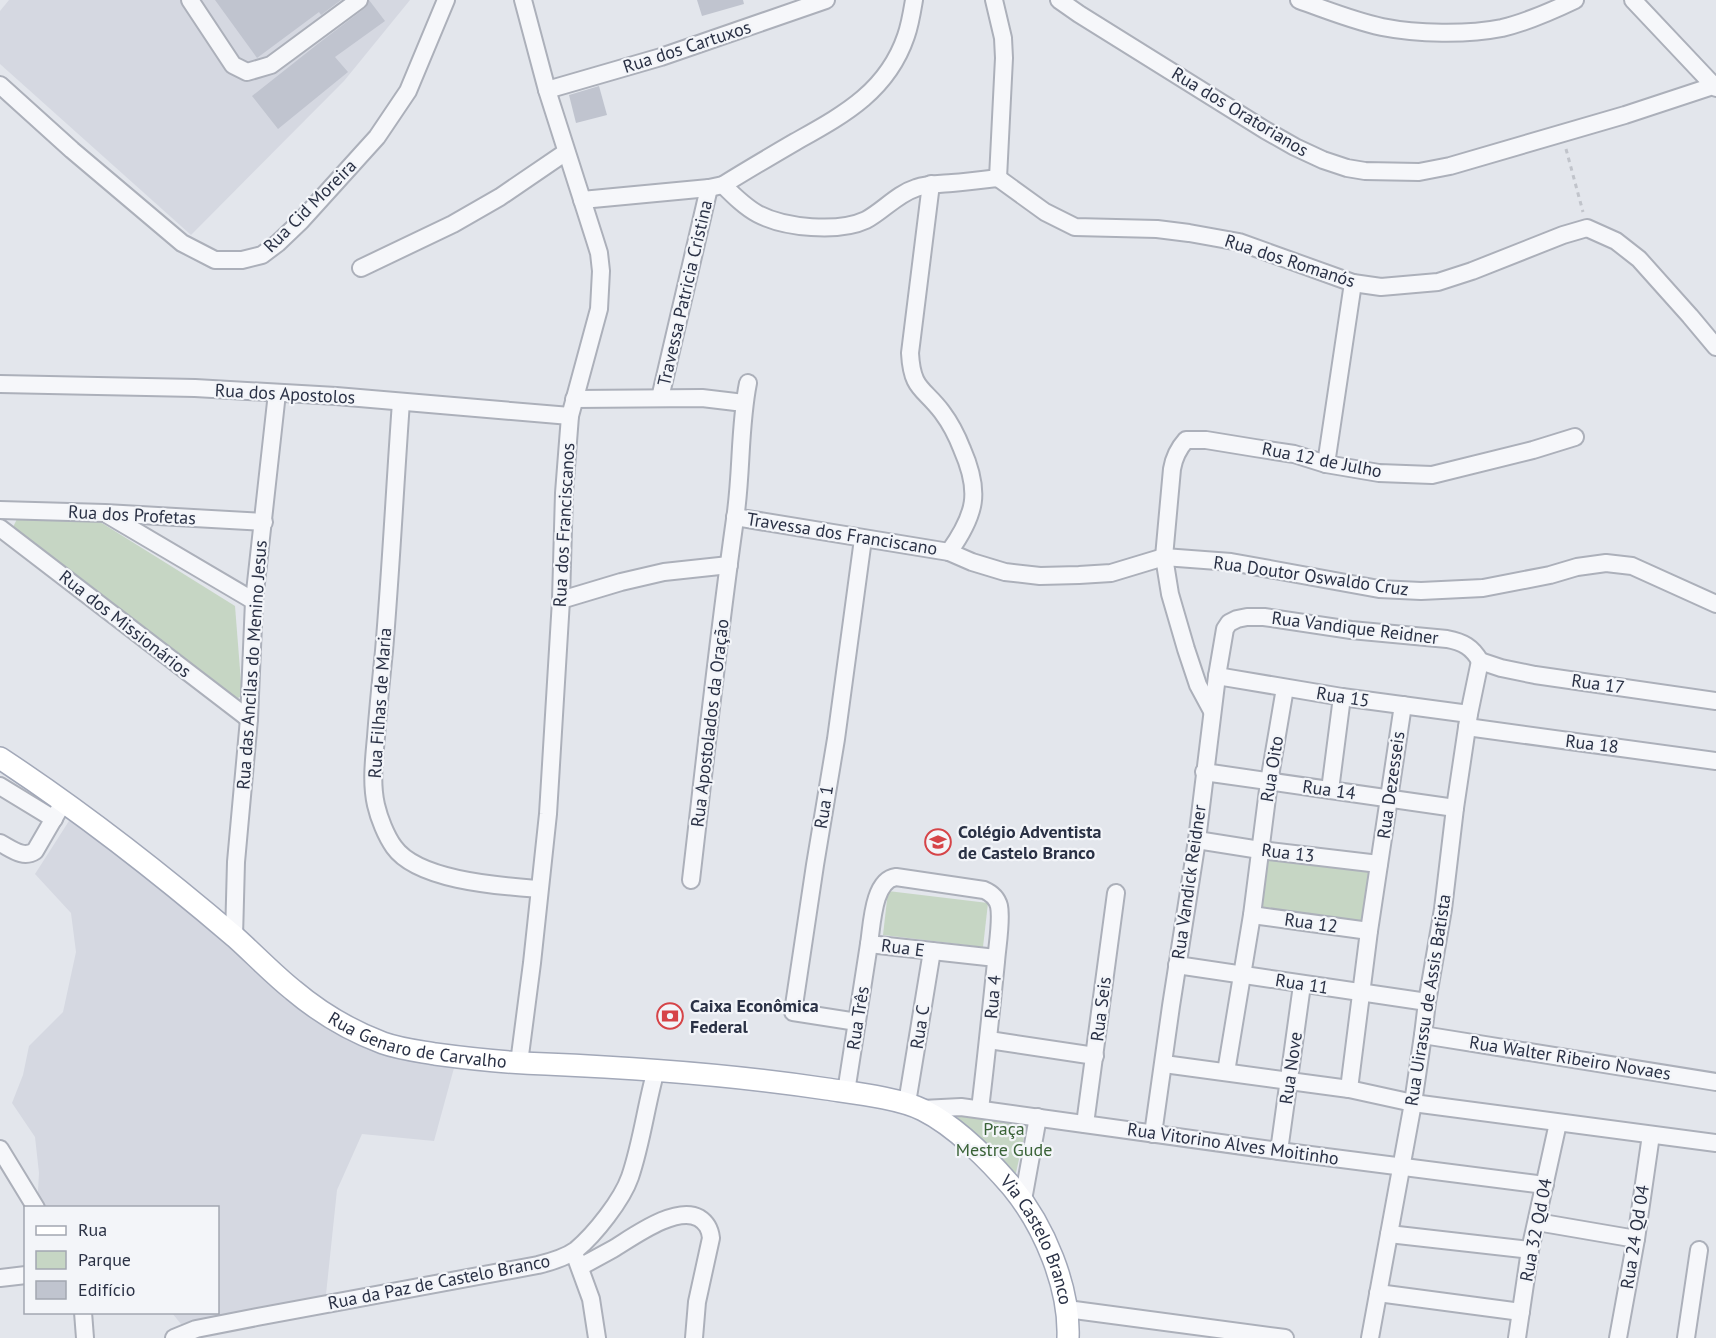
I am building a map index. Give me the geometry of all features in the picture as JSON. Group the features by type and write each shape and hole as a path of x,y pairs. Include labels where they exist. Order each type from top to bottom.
{"main road":[{"name":"Rua Genaro de Carvalho","path":"0,758 64,801 127,848 234,937 293,991 324,1013 384,1044 465,1058 656,1070 783,1082 915,1106"},
{"name":"Via Castelo Branco","path":"915,1106 938,1118 973,1146 1023,1200 1048,1248 1058,1276 1067,1309 1068,1338"}],"street":[{"path":"190,0 233,65 247,72 271,65 359,0"},
{"name":"Rua Cid Moreira","path":"0,85 72,150 182,243 215,260 242,261 262,255 278,243 309,213 377,137 408,91 446,0"},
{"name":"Rua dos Franciscanos","path":"519,1063 548,814 570,416 599,309 601,287 599,253 547,90 523,0"},
{"name":"Rua dos Cartuxos","path":"547,90 661,57 826,0"},
{"path":"582,200 716,186 834,121 871,93 882,79 901,48 914,0"},
{"path":"716,186 771,220 800,226 830,227 851,225 866,220 914,188 931,184 998,178 1004,58 1003,38 994,0"},
{"name":"Rua dos Oratorianos","path":"1059,0 1265,130 1323,160 1365,171 1419,172 1450,166 1715,87"},
{"path":"1299,0 1383,27 1443,32 1502,28 1575,0"},
{"path":"1633,0 1715,87"},
{"path":"361,268 453,224 566,152"},
{"name":"Rua dos Romanós","path":"998,178 1045,212 1075,227 1158,229 1239,242 1353,283 1382,287 1438,282 1587,228"},
{"path":"931,184 909,353 912,374 920,389 941,410 954,429 970,466 974,484 975,500 970,516 949,552"},
{"name":"Travessa Patricia Cristina","path":"660,398 716,186"},
{"path":"1587,228 1616,241 1639,259 1716,347"},
{"path":"1326,464 1353,283"},
{"name":"Rua Apostolados da Oração","path":"691,880 707,731 735,517 744,403 748,383"},
{"name":"Rua dos Apostolos","path":"0,384 195,388 570,416"},
{"name":"Rua das Ancilas do Menino Jesus","path":"234,937 236,862 249,719 254,601 277,393"},
{"path":"574,399 702,398 744,403"},
{"name":"Rua Filhas de Maria","path":"401,402 385,637 373,770 376,805 395,848 410,861 431,871 460,880 539,889"},
{"name":"Rua 12 de Julho","path":"1164,557 1172,469 1179,447 1186,440 1206,440 1265,449 1294,454 1326,464 1379,473 1432,475 1575,437"},
{"name":"Rua dos Profetas","path":"0,510 264,522"},
{"path":"105,513 254,601"},
{"name":"Travessa dos Franciscano","path":"735,517 949,552 1005,572 1040,576 1111,573 1164,557"},
{"name":"Rua dos Missionários","path":"0,528 249,719"},
{"name":"Rua 1","path":"857,1022 793,1012 836,739 863,539"},
{"path":"1164,557 1178,624 1198,685 1212,711"},
{"name":"Rua Doutor Oswaldo Cruz","path":"1164,557 1230,562 1379,589 1421,591 1483,588 1592,564 1620,564 1632,566 1716,604"},
{"path":"561,600 664,572 729,565"},
{"name":"Rua Vandique Reidner","path":"1226,629 1229,623 1237,620 1264,616 1351,630 1447,639 1469,646 1480,662"},
{"name":"Rua Vandick Reidner","path":"1153,1134 1197,840 1217,676 1226,629"},
{"name":"Rua 17","path":"1480,662 1535,675 1716,701"},
{"name":"Rua Uirassu de Assis Batista","path":"1370,1338 1413,1103 1443,909 1468,720 1480,662"},
{"name":"Rua 15","path":"1217,676 1403,705 1468,720"},
{"name":"Rua Oito","path":"1252,915 1269,782 1285,688"},
{"path":"1330,790 1342,696"},
{"name":"Rua Dezesseis","path":"1370,931 1403,705"},
{"name":"Rua 18","path":"1468,720 1716,761"},
{"name":"Rua 14","path":"1204,772 1455,808"},
{"path":"0,786 54,819"},
{"path":"0,843 21,854 31,854 35,851 64,801"},
{"name":"Rua 13","path":"1197,840 1379,864"},
{"name":"Rua E","path":"984,890 891,878 885,881 878,894 869,944 996,958"},
{"name":"Rua 4","path":"980,1109 989,1040 999,905 991,893 984,890"},
{"name":"Rua Seis","path":"1085,1124 1116,893"},
{"path":"1226,1072 1252,915"},
{"name":"Rua 12","path":"1252,915 1370,931"},
{"path":"1349,1089 1370,931"},
{"name":"Rua Três","path":"846,1092 869,944"},
{"name":"Rua C","path":"915,1106 932,951"},
{"name":"Rua 11","path":"1177,965 1427,1002"},
{"name":"Rua Nove","path":"1279,1151 1302,985"},
{"name":"Rua Walter Ribeiro Novaes","path":"1424,1035 1716,1082"},
{"path":"989,1040 1095,1056"},
{"path":"1164,1064 1349,1089 1413,1103 1716,1143"},
{"name":"Rua da Paz de Castelo Branco","path":"174,1338 196,1329 236,1321 538,1266 554,1261 577,1259 592,1234 611,1211 629,1180 656,1070"},
{"name":"Rua Vitorino Alves Moitinho","path":"915,1106 980,1109 1545,1185"},
{"path":"1023,1200 1038,1118"},
{"name":"Rua 32 Qd 04","path":"1517,1338 1530,1250 1558,1122"},
{"name":"Rua 24 Qd 04","path":"1618,1338 1636,1239 1651,1135"},
{"path":"0,1149 35,1206"},
{"path":"597,1338 591,1299 577,1259 671,1217 688,1215 696,1216 705,1222 710,1230 711,1238 697,1302 694,1338"},
{"path":"1537,1222 1636,1239"},
{"path":"1389,1234 1530,1250"},
{"path":"1686,1338 1699,1250"},
{"path":"0,1278 24,1275"},
{"path":"1378,1293 1521,1312"},
{"path":"1067,1309 1285,1338"},
{"path":"83,1314 85,1338"}],"path":[{"path":"1562,133 1587,228"}],"shaded area":[{"path":"9,0 410,0 344,81 191,235 0,64 0,11"},
{"path":"76,810 324,1013 457,1057 434,1141 362,1134 337,1190 325,1304 181,1324 173,1314 219,1314 219,1206 37,1206 39,1173 35,1137 12,1103 23,1075 29,1046 63,1012 76,952 71,913 35,874"}],"green space":[{"path":"17,519 97,520 235,606 242,695 237,699 12,529"},
{"path":"1264,857 1369,870 1363,923 1258,910"},
{"path":"888,891 988,903 983,947 883,935"},
{"name":"Praça Mestre Gude","path":"956,1116 1027,1124 1015,1177"}],"building":[{"path":"215,0 341,0 321,15 319,12 257,58"},
{"path":"369,0 385,21 335,57 348,72 278,129 252,96 365,8"},
{"path":"697,0 743,0 744,4 702,16"},
{"path":"599,86 607,115 576,123 569,95"}],"place":[{"name":"Colégio Adventista de Castelo Branco","path":"938,842"},
{"name":"Caixa Econômica Federal","path":"670,1016"}]}
